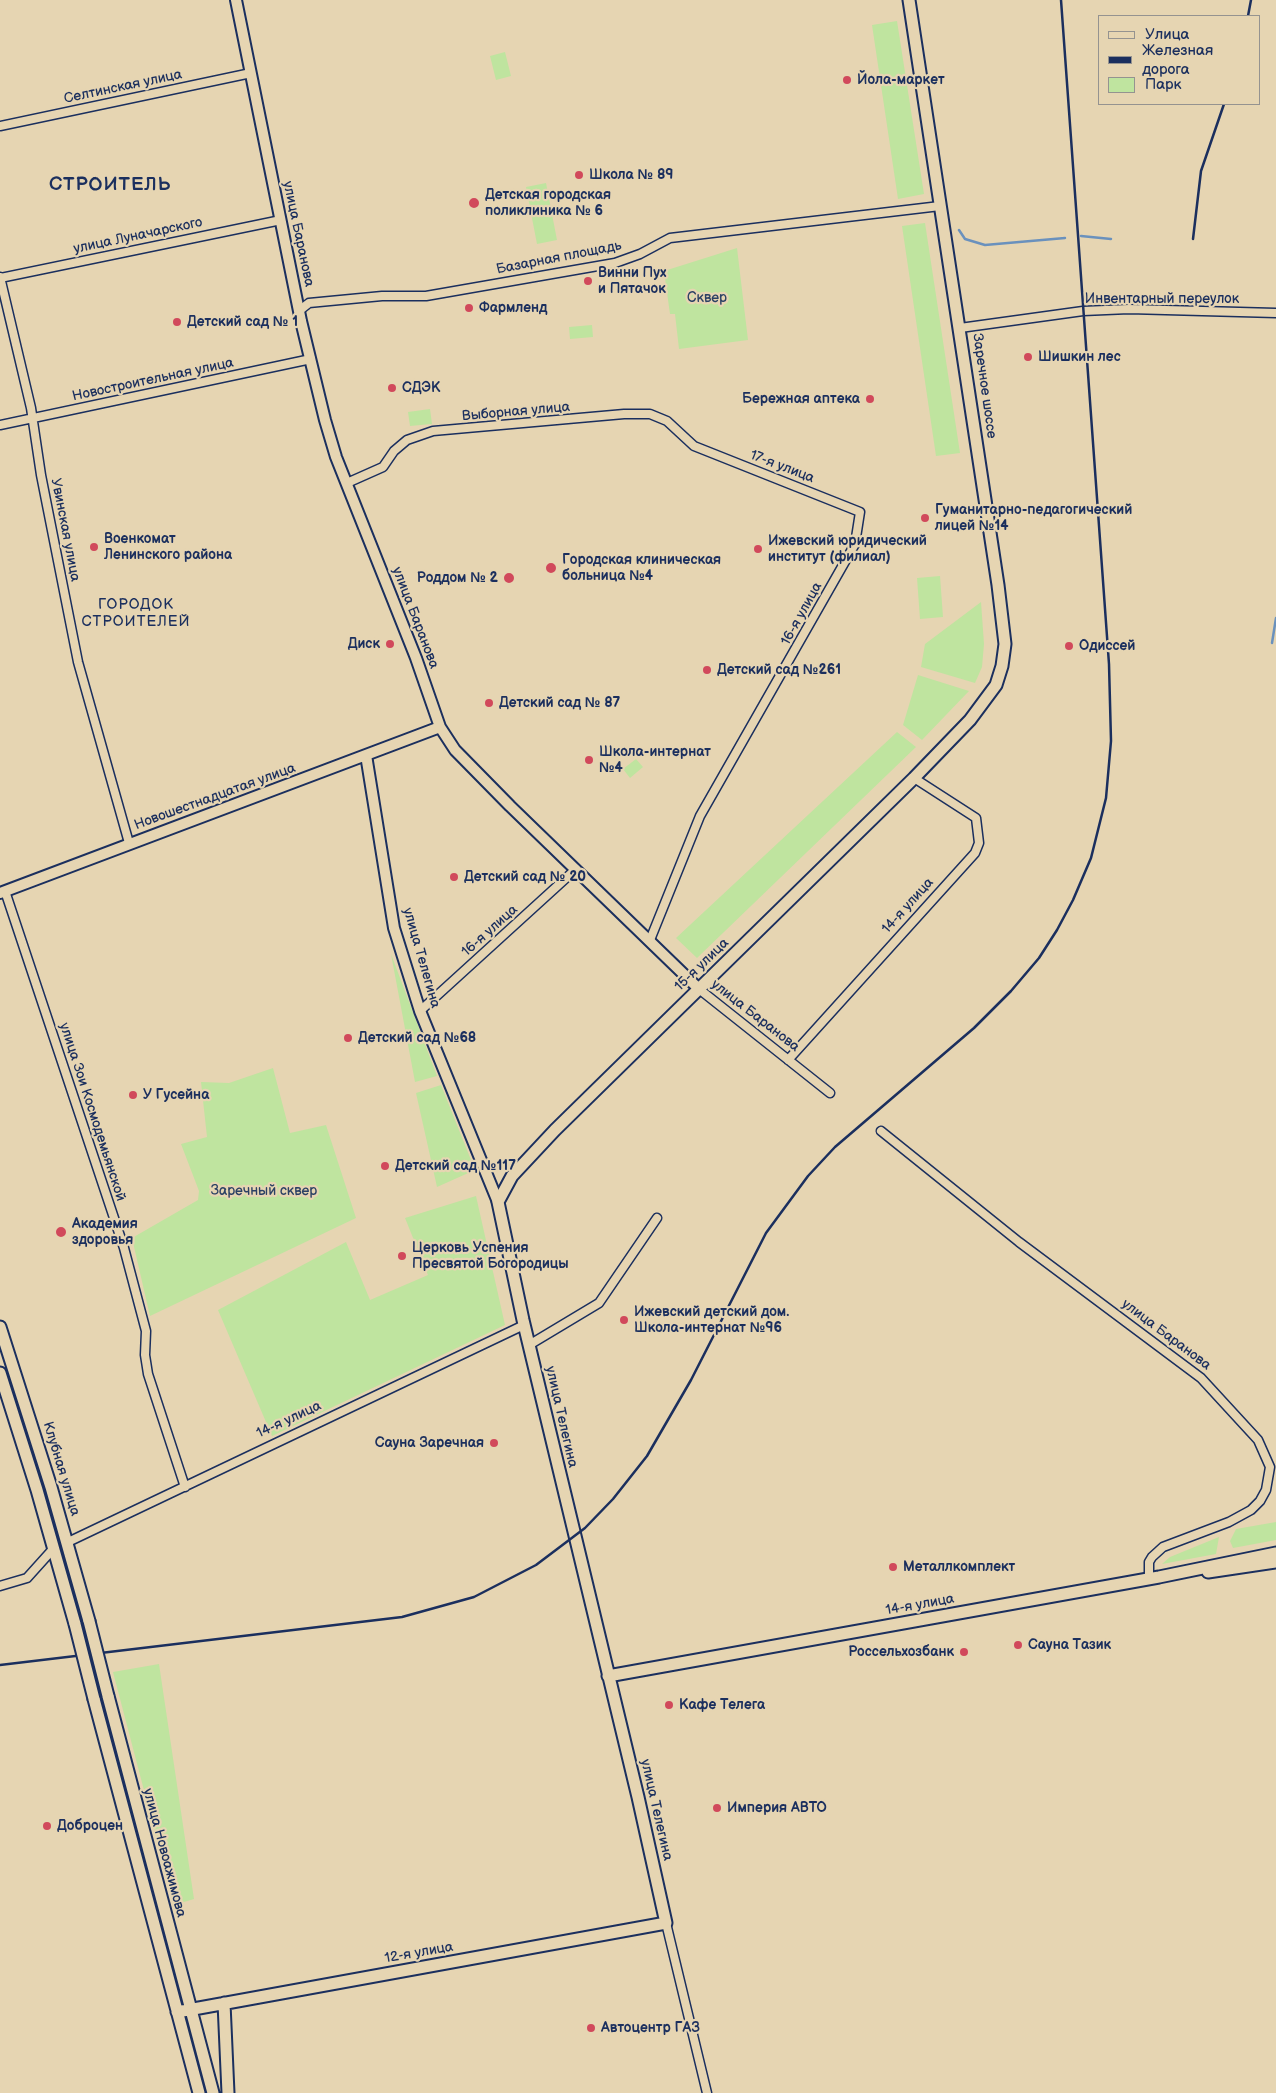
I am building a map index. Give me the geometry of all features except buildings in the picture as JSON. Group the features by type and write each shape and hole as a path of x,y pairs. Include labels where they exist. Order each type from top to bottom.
{"main road":[{"name":"Заречное шоссе","path":"909,0 960,328 1005,644 1002,666 996,685 970,720 936,755"},
{"name":"15-я улица","path":"498,1202 512,1176 594,1090 936,755"},
{"name":"улица Телегина","path":"498,1202 524,1325 666,1923"},
{"name":"Клубная улица","path":"0,1327 68,1542 89,1621"},
{"name":"Клубная улица","path":"0,1374 54,1548 75,1624"},
{"path":"54,1548 68,1542"},
{"path":"1237,1564 1276,1553"},
{"path":"1237,1564 1276,1562"},
{"name":"14-я улица","path":"608,1676 1237,1564"},
{"name":"улица Новоажимова","path":"89,1621 213,2093"},
{"name":"улица Новоажимова","path":"75,1624 199,2093"},
{"name":"12-я улица","path":"177,2012 666,1923"},
{"path":"224,2003 228,2093"}],"street":[{"name":"улица Баранова","path":"236,0 300,310 325,420 347,483 416,658 440,727 455,750 510,806 650,940 698,989 830,1092"},
{"name":"Селтинская улица","path":"0,126 251,73"},
{"name":"Базарная площадь","path":"300,310 309,303 382,296 426,296 614,263 640,254 670,238 940,206"},
{"name":"улица Луначарского","path":"0,278 281,220"},
{"name":"Увинская улица","path":"0,278 33,419 41,475 78,662 128,843"},
{"name":"Инвентарный переулок","path":"960,328 1083,311 1120,309 1276,313"},
{"name":"Новостроительная улица","path":"0,426 311,359"},
{"name":"Выборная улица","path":"347,483 383,467 394,451 407,440 433,431 624,414 650,414 667,421 694,446"},
{"name":"17-я улица","path":"694,446 860,512"},
{"name":"16-я улица","path":"650,940 700,816 855,544 860,512"},
{"name":"Новошестнадцатая улица","path":"3,892 128,843 440,727"},
{"name":"улица Телегина","path":"366,756 394,928 420,1011 498,1202"},
{"name":"14-я улица","path":"788,1060 975,853 979,843 976,818 914,778"},
{"name":"16-я улица","path":"420,1011 576,869"},
{"name":"улица Зои Космодемьянской","path":"3,892 130,1270 146,1331 145,1355 148,1374 184,1487"},
{"name":"улица Баранова","path":"881,1131 1019,1242 1201,1378 1258,1440 1270,1467 1266,1490 1260,1501 1251,1510 1229,1522 1163,1547 1149,1562 1154,1578"},
{"path":"529,1344 599,1303 657,1218"},
{"name":"14-я улица","path":"68,1542 524,1325"},
{"path":"0,1586 27,1578 54,1548"},
{"name":"улица Телегина","path":"666,1923 707,2093"}],"green space":[{"path":"897,21 924,194 898,199 872,25"},
{"path":"505,52 511,76 496,80 490,56"},
{"path":"546,183 557,240 537,244 526,187"},
{"path":"925,223 960,453 936,456 902,226"},
{"name":"Сквер","path":"737,248 748,340 679,349 675,314 670,314 664,271"},
{"path":"592,325 593,337 570,339 569,327"},
{"path":"430,409 432,424 410,426 408,412"},
{"path":"940,576 943,617 920,619 917,578"},
{"path":"981,602 984,644 982,667 975,683 921,667 925,644"},
{"path":"918,675 969,691 922,740 903,725"},
{"path":"897,732 916,747 697,958 676,938"},
{"path":"636,759 643,767 630,778 623,769"},
{"path":"391,954 437,1076 415,1082"},
{"name":"Заречный сквер","path":"273,1068 290,1133 326,1125 356,1218 150,1316 132,1238 198,1200 199,1191 181,1144 207,1137 201,1082 229,1083"},
{"path":"441,1085 475,1170 437,1187 416,1093"},
{"path":"476,1196 505,1325 272,1436 218,1310 346,1242 370,1300 428,1275 405,1218"},
{"path":"1276,1522 1276,1540 1233,1548 1230,1541 1236,1529"},
{"path":"1219,1537 1216,1554 1162,1564 1170,1557"},
{"path":"159,1664 194,1899 174,1905 113,1672"}],"waterway":[{"path":"959,230 965,239 985,245 1065,238"},
{"path":"1081,236 1111,239"},
{"path":"1272,643 1276,618"}],"railway":[{"path":"0,1665 402,1617 474,1597 536,1565 585,1528 613,1499 647,1456 691,1380 766,1233 808,1176 835,1147 974,1028 1011,991 1039,958 1057,930 1073,900 1091,858 1106,798 1111,741 1109,664 1061,0"},
{"path":"1248,15 1251,0"},
{"path":"1193,239 1201,171 1224,105"}],"place":[{"name":"Йола-маркет","path":"847,80"},
{"name":"Школа № 89","path":"579,175"},
{"name":"Детская городская поликлиника № 6","path":"474,203"},
{"name":"Винни Пух и Пятачок","path":"588,281"},
{"name":"Фармленд","path":"469,308"},
{"name":"Детский сад № 1","path":"177,322"},
{"name":"Шишкин лес","path":"1028,357"},
{"name":"СДЭК","path":"392,388"},
{"name":"Бережная аптека","path":"870,399"},
{"name":"Гуманитарно-педагогический лицей №14","path":"925,518"},
{"name":"Военкомат Ленинского района","path":"94,547"},
{"name":"Ижевский юридический институт (филиал)","path":"758,549"},
{"name":"Городская клиническая больница №4","path":"551,568"},
{"name":"Роддом № 2","path":"509,578"},
{"name":"Диск","path":"390,644"},
{"name":"Одиссей","path":"1069,646"},
{"name":"Детский сад №261","path":"707,670"},
{"name":"Детский сад № 87","path":"489,703"},
{"name":"Школа-интернат №4","path":"589,760"},
{"name":"Детский сад № 20","path":"454,877"},
{"name":"Детский сад №68","path":"348,1038"},
{"name":"У Гусейна","path":"133,1095"},
{"name":"Детский сад №117","path":"385,1166"},
{"name":"Академия здоровья","path":"61,1232"},
{"name":"Церковь Успения Пресвятой Богородицы","path":"402,1256"},
{"name":"Ижевский детский дом. Школа-интернат №96","path":"624,1320"},
{"name":"Сауна Заречная","path":"494,1443"},
{"name":"Металлкомплект","path":"893,1567"},
{"name":"Сауна Тазик","path":"1018,1645"},
{"name":"Россельхозбанк","path":"964,1652"},
{"name":"Кафе Телега","path":"669,1705"},
{"name":"Империя АВТО","path":"717,1808"},
{"name":"Доброцен","path":"47,1826"},
{"name":"Автоцентр ГАЗ","path":"591,2028"}],"district":[{"name":"СТРОИТЕЛЬ","path":"110,185"},
{"name":"ГОРОДОК СТРОИТЕЛЕЙ","path":"136,614"}]}
